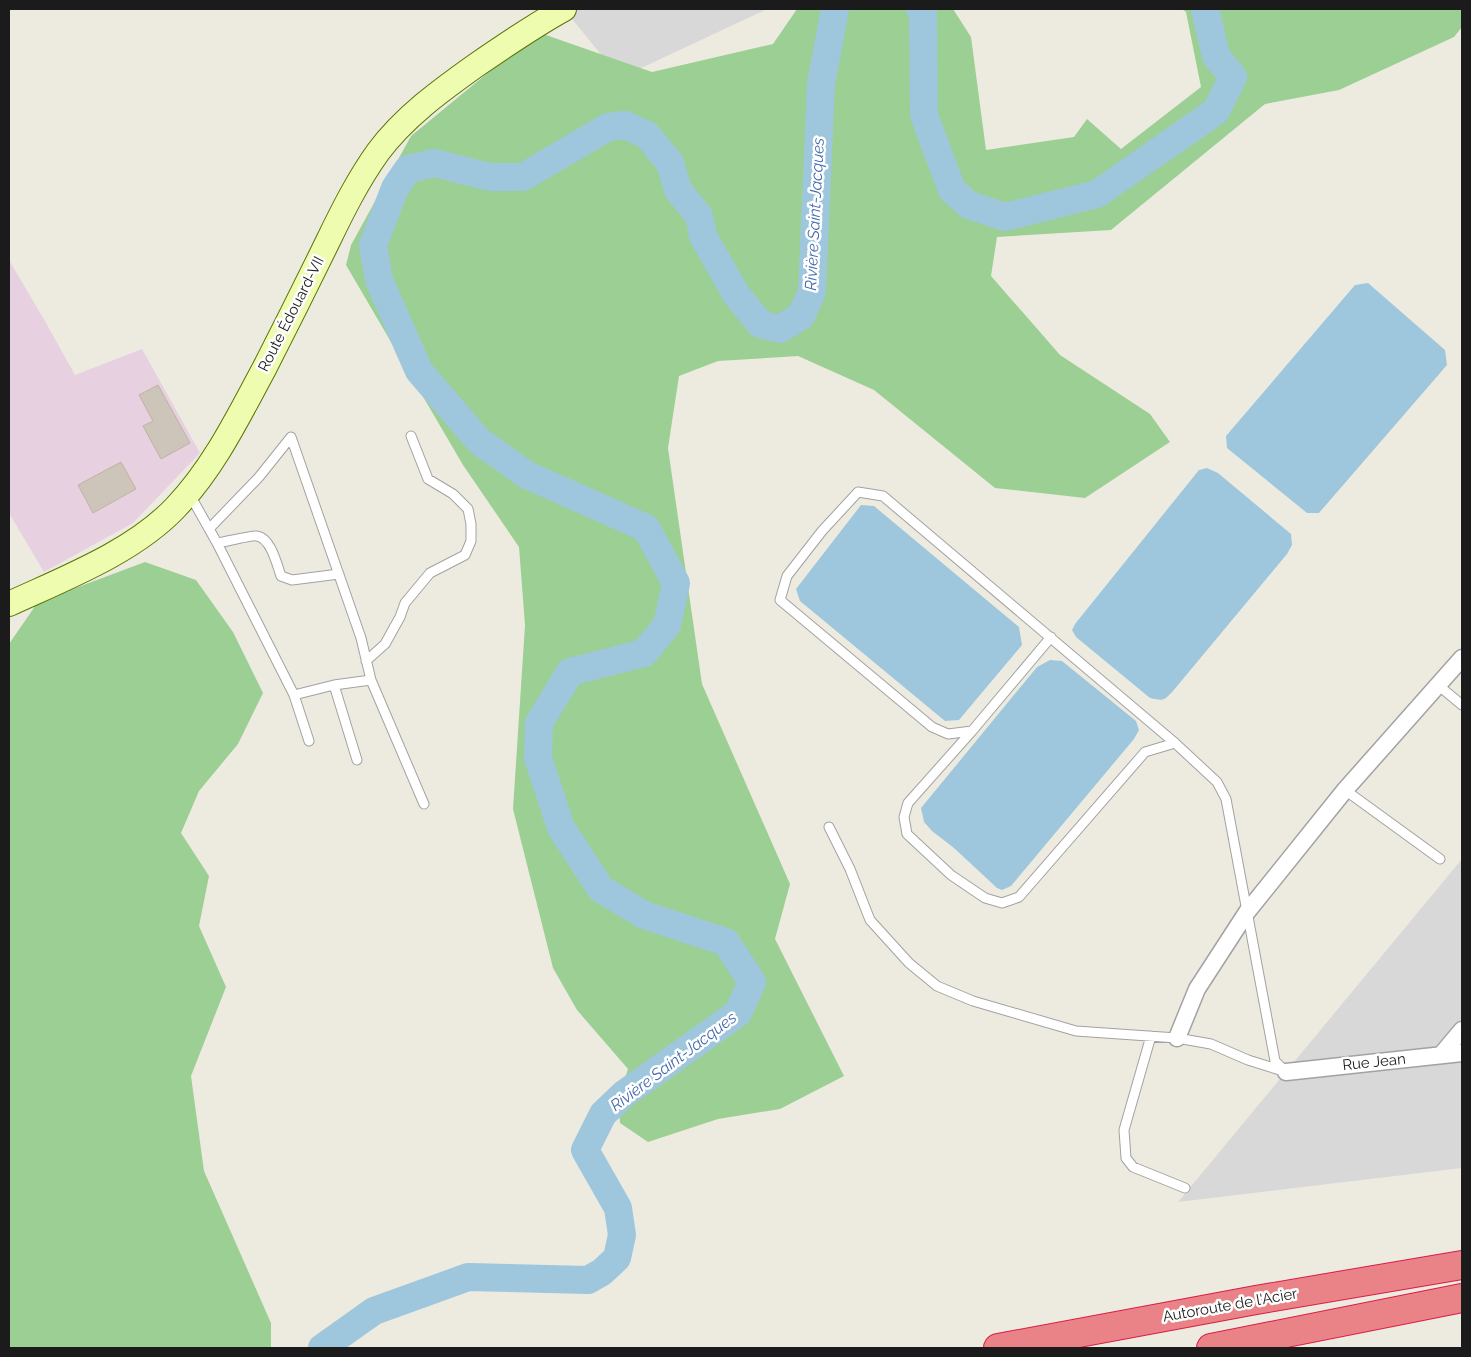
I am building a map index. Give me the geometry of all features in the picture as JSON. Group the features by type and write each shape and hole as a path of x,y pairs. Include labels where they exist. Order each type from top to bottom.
{"highway":[{"name":"Autoroute de l'Acier","path":"998,1348 1265,1298 1462,1265"},
{"path":"1211,1348 1462,1298"}],"main road":[{"name":"Route Édouard-VII","path":"9,604 61,580 124,547 167,516 189,492 211,463 234,426 350,197 378,152 406,120 442,90 498,50 564,9"}],"street":[{"path":"1177,1038 1197,989 1247,912 1345,790 1462,658"},
{"path":"1441,1055 1462,1030"},
{"name":"Rue Jean","path":"1286,1072 1462,1053"}],"lane":[{"path":"366,661 385,644 405,603 430,573 465,555 470,541 471,524 468,509 453,494 428,479 411,436"},
{"path":"209,529 259,478 292,437 361,638 371,680 424,804"},
{"path":"189,492 294,694 309,741"},
{"path":"972,731 948,734 932,727 780,600 787,576 822,530 858,492 883,496 1175,743 1217,782 1226,799 1275,1060 1286,1072"},
{"path":"217,543 257,536 266,540 273,552 281,576 292,580 339,574"},
{"path":"1050,637 972,731 908,803 904,817 908,834 951,875 985,898 1002,903 1019,897 1145,752 1175,743"},
{"path":"294,694 334,685 371,680"},
{"path":"334,685 357,760"},
{"path":"1438,686 1462,705"},
{"path":"1345,790 1440,859"},
{"path":"829,828 850,869 870,920 909,963 937,986 973,1001 1076,1031 1177,1038 1211,1044 1248,1060 1286,1072"},
{"path":"1151,1036 1124,1130 1126,1158 1133,1168 1185,1188"}],"shaded area":[{"path":"564,9 767,9 620,78"},
{"path":"9,260 75,375 142,349 200,453 133,523 44,572 9,513"},
{"path":"1462,859 1462,1168 1178,1202"}],"green space":[{"path":"797,9 953,9 971,37 986,150 1074,137 1087,119 1121,149 1201,87 1186,12 1182,9 1462,9 1462,27 1454,37 1339,90 1265,104 1111,230 997,237 991,276 1060,355 1150,414 1170,442 1085,498 995,488 874,390 798,356 718,361 679,376 668,448 702,684 790,884 775,939 844,1076 780,1109 718,1119 648,1142 620,1123 618,1100 628,1069 577,1010 553,968 513,809 525,625 519,547 463,465 346,265 351,245 411,136 501,62 543,34 652,72 773,44"},
{"path":"145,562 196,580 233,632 263,693 238,744 199,791 181,833 209,876 199,926 226,987 191,1076 204,1171 271,1323 271,1348 9,1348 9,644 38,602"}],"water":[{"path":"1368,283 1445,350 1447,365 1319,513 1307,513 1227,448 1226,436 1355,285"},
{"path":"1207,468 1218,473 1291,534 1292,545 1287,554 1170,694 1158,700 1150,698 1076,637 1072,630 1199,470"},
{"path":"861,505 874,506 1019,627 1022,645 959,720 945,721 800,601 796,589"},
{"path":"1050,660 1062,661 1136,721 1139,730 1134,739 1011,886 1002,890 997,888 954,848 932,831 924,822 921,808 1037,667"}],"building":[{"path":"158,385 190,443 161,459 143,426 153,421 139,395"},
{"path":"121,462 136,489 93,513 78,485"}],"waterway":[{"name":"Rivière Saint-Jacques","path":"322,1348 374,1311 468,1277 588,1280 602,1272 617,1258 622,1235 618,1208 585,1150 603,1114 624,1094 738,1013 752,982 726,942 644,915 601,889 561,828 538,758 539,723 570,672 644,653 667,625 676,583 646,528 527,475 479,441 419,371 379,280 373,245 395,188 408,169 434,163 490,177 523,177 608,127 625,125 647,135 670,163 678,190 699,216 703,236 736,294 760,324 780,329 801,316 812,292 821,84 835,9"},
{"name":"Rivière Saint-Jacques","path":"920,9 923,14 924,115 952,190 969,205 1005,217 1097,194 1216,111 1233,77 1216,56 1205,9"}]}
